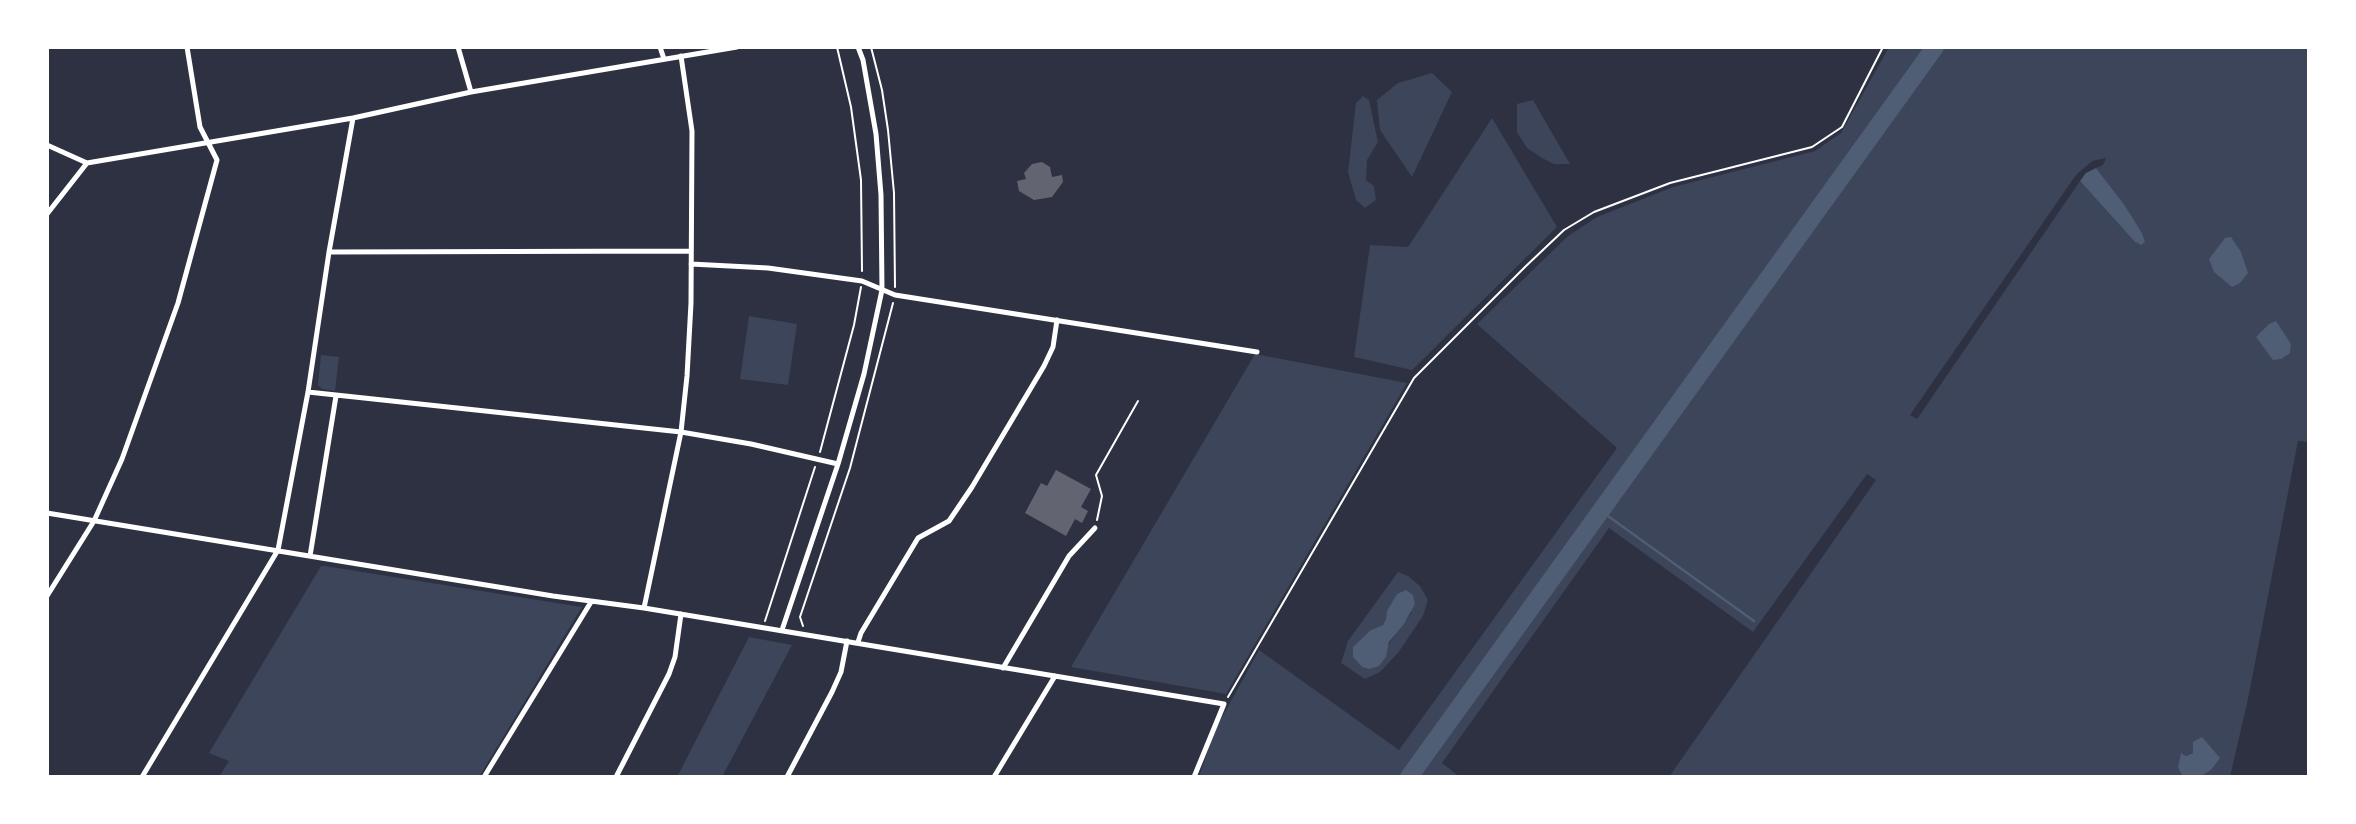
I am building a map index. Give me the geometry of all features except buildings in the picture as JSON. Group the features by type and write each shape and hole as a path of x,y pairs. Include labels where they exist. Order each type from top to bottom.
{"street":[{"path":"47,596 93,521 122,459 177,303 217,160 200,127 187,47"},
{"path":"458,47 471,92"},
{"path":"660,47 664,59"},
{"path":"47,145 87,163 353,118 471,92 737,47"},
{"path":"782,630 838,464 864,374 882,290 881,195 876,134 863,60 858,47"},
{"path":"644,608 681,432 687,376 692,131 681,56"},
{"path":"142,777 278,550 308,392 353,118"},
{"path":"47,215 87,163"},
{"path":"329,252 691,251"},
{"path":"691,264 768,268 862,281 895,295 1257,352"},
{"path":"858,642 918,538 948,522 972,486 1044,366 1052,346 1057,320"},
{"path":"308,392 681,432 751,444 838,464"},
{"path":"310,556 336,396"},
{"path":"47,513 553,596 858,642 1224,704 1194,777"},
{"path":"1003,668 1069,556 1095,528"},
{"path":"484,777 591,602"},
{"path":"616,777 670,674 681,614"},
{"path":"787,777 841,672 847,641"},
{"path":"994,777 1055,676"}],"path":[{"path":"763,627 818,459 854,325 862,281 860,180 851,107 838,47"},
{"path":"1224,704 1414,378 1526,265 1564,230 1594,212 1670,183 1812,147 1842,127 1883,47"},
{"path":"1095,528 1102,496 1096,475 1138,401"}],"shaded area":[{"path":"1889,47 1928,47 1402,777 1199,777 1215,730 1259,650 1399,750 1617,448 1477,324 1568,236 1597,217 1673,187 1815,151 1841,133"},
{"path":"1940,47 2309,47 2309,442 2298,441 2248,699 2230,777 2200,777 2211,770 2193,753 2186,756 2182,754 2183,777 1669,777 1876,480 1867,474 1753,632 1609,528 1442,763 1460,777 1414,777","holes":["2106,158 2103,165 2096,168 2142,233 2134,241 2080,181 1917,419 1910,415 2076,175 2092,161"]},
{"path":"1432,73 1452,92 1412,177 1380,130 1377,100 1398,83"},
{"path":"1363,96 1369,100 1378,142 1367,160 1366,180 1374,186 1376,200 1365,208 1356,200 1348,172 1356,103"},
{"path":"1533,100 1570,164 1554,164 1542,158 1527,148 1517,132 1517,104"},
{"path":"1492,118 1557,227 1412,370 1354,357 1370,245 1408,247"},
{"path":"2096,168 2142,233 2145,242 2141,245 2134,241 2080,181 2086,173"},
{"path":"2231,237 2241,252 2248,273 2240,283 2232,287 2214,272 2209,259 2225,238"},
{"path":"749,316 797,324 788,385 740,379"},
{"path":"2276,321 2291,344 2290,353 2281,359 2273,360 2256,337"},
{"path":"1255,354 1407,383 1226,694 1071,667"},
{"path":"321,355 339,357 335,391 322,389 318,385"},
{"path":"321,566 582,607 479,777 219,777 229,761 209,753"},
{"path":"1398,572 1420,586 1428,600 1423,616 1398,653 1380,672 1365,679 1341,663 1348,641","holes":["1412,612 1387,649 1371,630 1383,625 1386,619"]},
{"path":"1406,590 1413,595 1415,604 1404,624 1389,642 1386,657 1379,666 1369,669 1362,667 1353,657 1353,647 1371,630 1383,625 1387,611 1397,594"},
{"path":"749,637 792,645 722,777 677,777"},
{"path":"2202,737 2220,758 2211,770 2200,777 2183,777 2178,767 2181,753 2186,756 2193,753 2193,742"}],"waterway":[{"path":"1409,777 1935,47"},
{"path":"1601,511 1754,621"}]}
